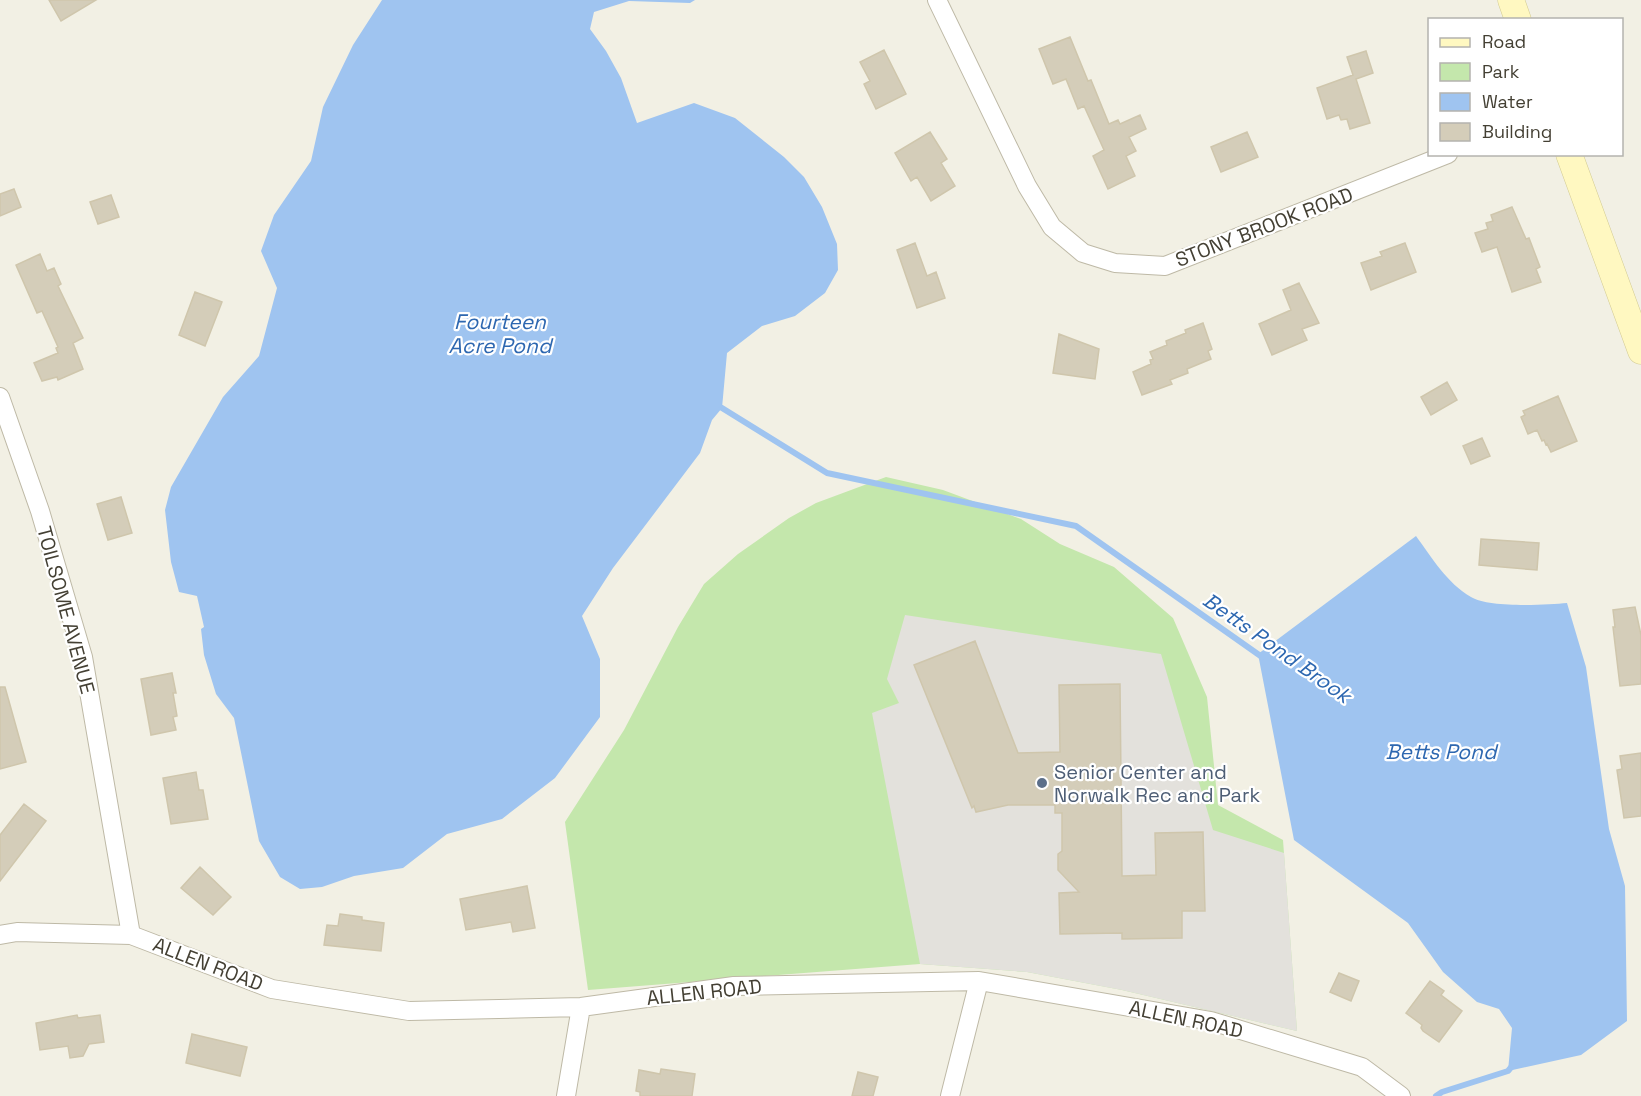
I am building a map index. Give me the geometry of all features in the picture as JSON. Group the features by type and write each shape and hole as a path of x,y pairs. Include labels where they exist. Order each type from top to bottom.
{"main road":[{"path":"1511,0 1517,18"},
{"path":"1570,156 1641,351"}],"street":[{"name":"STONY BROOK ROAD","path":"937,0 1027,186 1052,227 1083,253 1115,263 1165,266 1443,156"},
{"name":"TOILSOME AVENUE","path":"0,397 40,511 83,657 131,935"},
{"name":"ALLEN ROAD","path":"0,935 17,932 131,935 272,988 409,1011 581,1007 734,986 979,981 1211,1021 1362,1067 1401,1096"},
{"path":"950,1096 979,981"},
{"path":"566,1096 581,1007"}],"green space":[{"path":"886,477 943,490 1021,519 1060,544 1114,567 1173,618 1207,697 1218,805 1283,840 1297,1031 1122,990 1027,972 920,964 588,990 565,822 624,730 678,627 704,584 738,554 789,518 816,503"}],"shaded area":[{"path":"905,615 1161,654 1213,830 1284,853 1297,1031 1122,990 1027,972 920,964 872,713 899,703 887,679"}],"water":[{"name":"Fourteen Acre Pond","path":"382,0 695,0 690,3 629,1 594,12 590,29 621,78 637,123 694,103 735,118 784,157 804,177 822,207 837,244 838,270 825,293 795,316 762,326 727,353 722,408 712,420 700,453 613,568 582,616 600,659 600,717 555,778 502,819 447,834 403,868 354,876 322,887 300,889 280,877 259,841 234,718 216,694 204,655 201,629 204,627 197,596 179,592 171,562 165,510 171,487 223,397 259,356 277,288 261,251 274,215 311,161 323,107 353,45"},
{"name":"Betts Pond","path":"1416,536 1447,577 1471,597 1490,603 1503,604 1567,603 1586,667 1609,829 1625,886 1627,1021 1581,1055 1508,1071 1512,1028 1499,1009 1477,1002 1443,972 1408,923 1294,840 1258,654"}],"building":[{"path":"49,0 96,0 61,21"},
{"path":"1070,37 1109,124 1118,120 1120,124 1140,115 1146,129 1129,137 1136,151 1126,156 1135,176 1108,189 1093,156 1104,150 1084,106 1078,109 1066,79 1053,84 1039,49"},
{"path":"884,50 906,94 876,109 864,84 870,81 860,62"},
{"path":"1366,51 1373,73 1356,79 1370,123 1350,129 1347,119 1341,120 1339,115 1327,119 1317,88 1353,75 1347,57"},
{"path":"930,132 947,159 941,163 955,186 931,201 917,177 911,181 895,153"},
{"path":"1247,132 1258,157 1221,172 1211,147"},
{"path":"14,189 21,207 0,216 0,194"},
{"path":"111,195 119,217 98,224 90,202"},
{"path":"1512,207 1526,239 1529,238 1540,267 1536,269 1541,282 1512,292 1497,247 1482,252 1475,233 1488,229 1486,223 1493,221 1491,215"},
{"path":"915,243 927,276 936,272 945,298 917,308 897,250"},
{"path":"1405,243 1416,272 1371,290 1361,263 1382,256 1380,252"},
{"path":"40,254 47,271 54,268 61,284 58,286 83,338 73,343 83,369 58,380 57,377 42,381 34,363 58,353 56,348 58,347 42,311 37,313 16,265"},
{"path":"1299,283 1319,323 1302,329 1307,340 1272,355 1259,324 1291,310 1283,290"},
{"path":"195,292 222,302 205,346 179,335"},
{"path":"1203,323 1212,349 1208,351 1211,359 1187,369 1188,373 1170,380 1172,384 1142,395 1133,372 1151,364 1150,360 1153,359 1150,352 1167,345 1166,341 1186,333 1185,330"},
{"path":"1059,334 1099,349 1095,379 1053,373"},
{"path":"1447,382 1457,400 1431,415 1421,397"},
{"path":"1558,396 1577,441 1551,452 1537,430 1528,434 1521,417 1525,415 1523,411"},
{"path":"1482,438 1490,456 1471,464 1463,446"},
{"path":"121,497 132,533 108,540 97,504"},
{"path":"1481,539 1539,543 1537,570 1479,565"},
{"path":"1635,607 1641,635 1641,684 1620,686 1613,610"},
{"name":"Senior Center and Norwalk Rec and Park","path":"975,641 1018,753 1060,752 1059,685 1120,684 1122,876 1156,875 1155,833 1203,832 1205,911 1182,911 1182,938 1122,939 1122,933 1060,934 1059,893 1079,892 1058,870 1058,854 1062,851 1062,813 1055,813 1055,805 1008,805 976,812 974,806 972,808 914,665"},
{"path":"172,673 176,693 173,693 177,716 173,717 176,730 151,735 141,679"},
{"path":"0,687 5,687 26,762 0,769"},
{"path":"1641,753 1641,816 1624,818 1617,770 1622,769 1620,756"},
{"path":"196,772 199,790 203,790 208,819 171,824 163,778"},
{"path":"24,804 46,821 0,881 0,835"},
{"path":"200,867 231,897 213,915 181,888"},
{"path":"527,886 535,928 513,932 511,922 466,930 460,899"},
{"path":"340,914 384,923 381,951 324,945 327,925 338,926"},
{"path":"1339,973 1359,981 1351,1001 1330,992"},
{"path":"1430,981 1444,991 1441,995 1462,1011 1439,1042 1423,1031 1422,1025 1406,1013"},
{"path":"77,1015 78,1018 100,1015 104,1042 89,1044 83,1056 70,1058 68,1046 40,1050 36,1023"},
{"path":"192,1034 247,1047 240,1076 186,1063"},
{"path":"661,1069 695,1074 692,1096 640,1096 640,1092 636,1091 639,1070 660,1074"},
{"path":"858,1072 878,1077 873,1096 852,1096"}],"waterway":[{"name":"Betts Pond Brook","path":"722,408 827,473 1076,526 1262,657"},
{"name":"Betts Pond Brook","path":"1436,1096 1442,1092 1508,1071 1513,1065"}],"place":[{"name":"Senior Center and Norwalk Rec and Park","path":"1042,783"}]}
